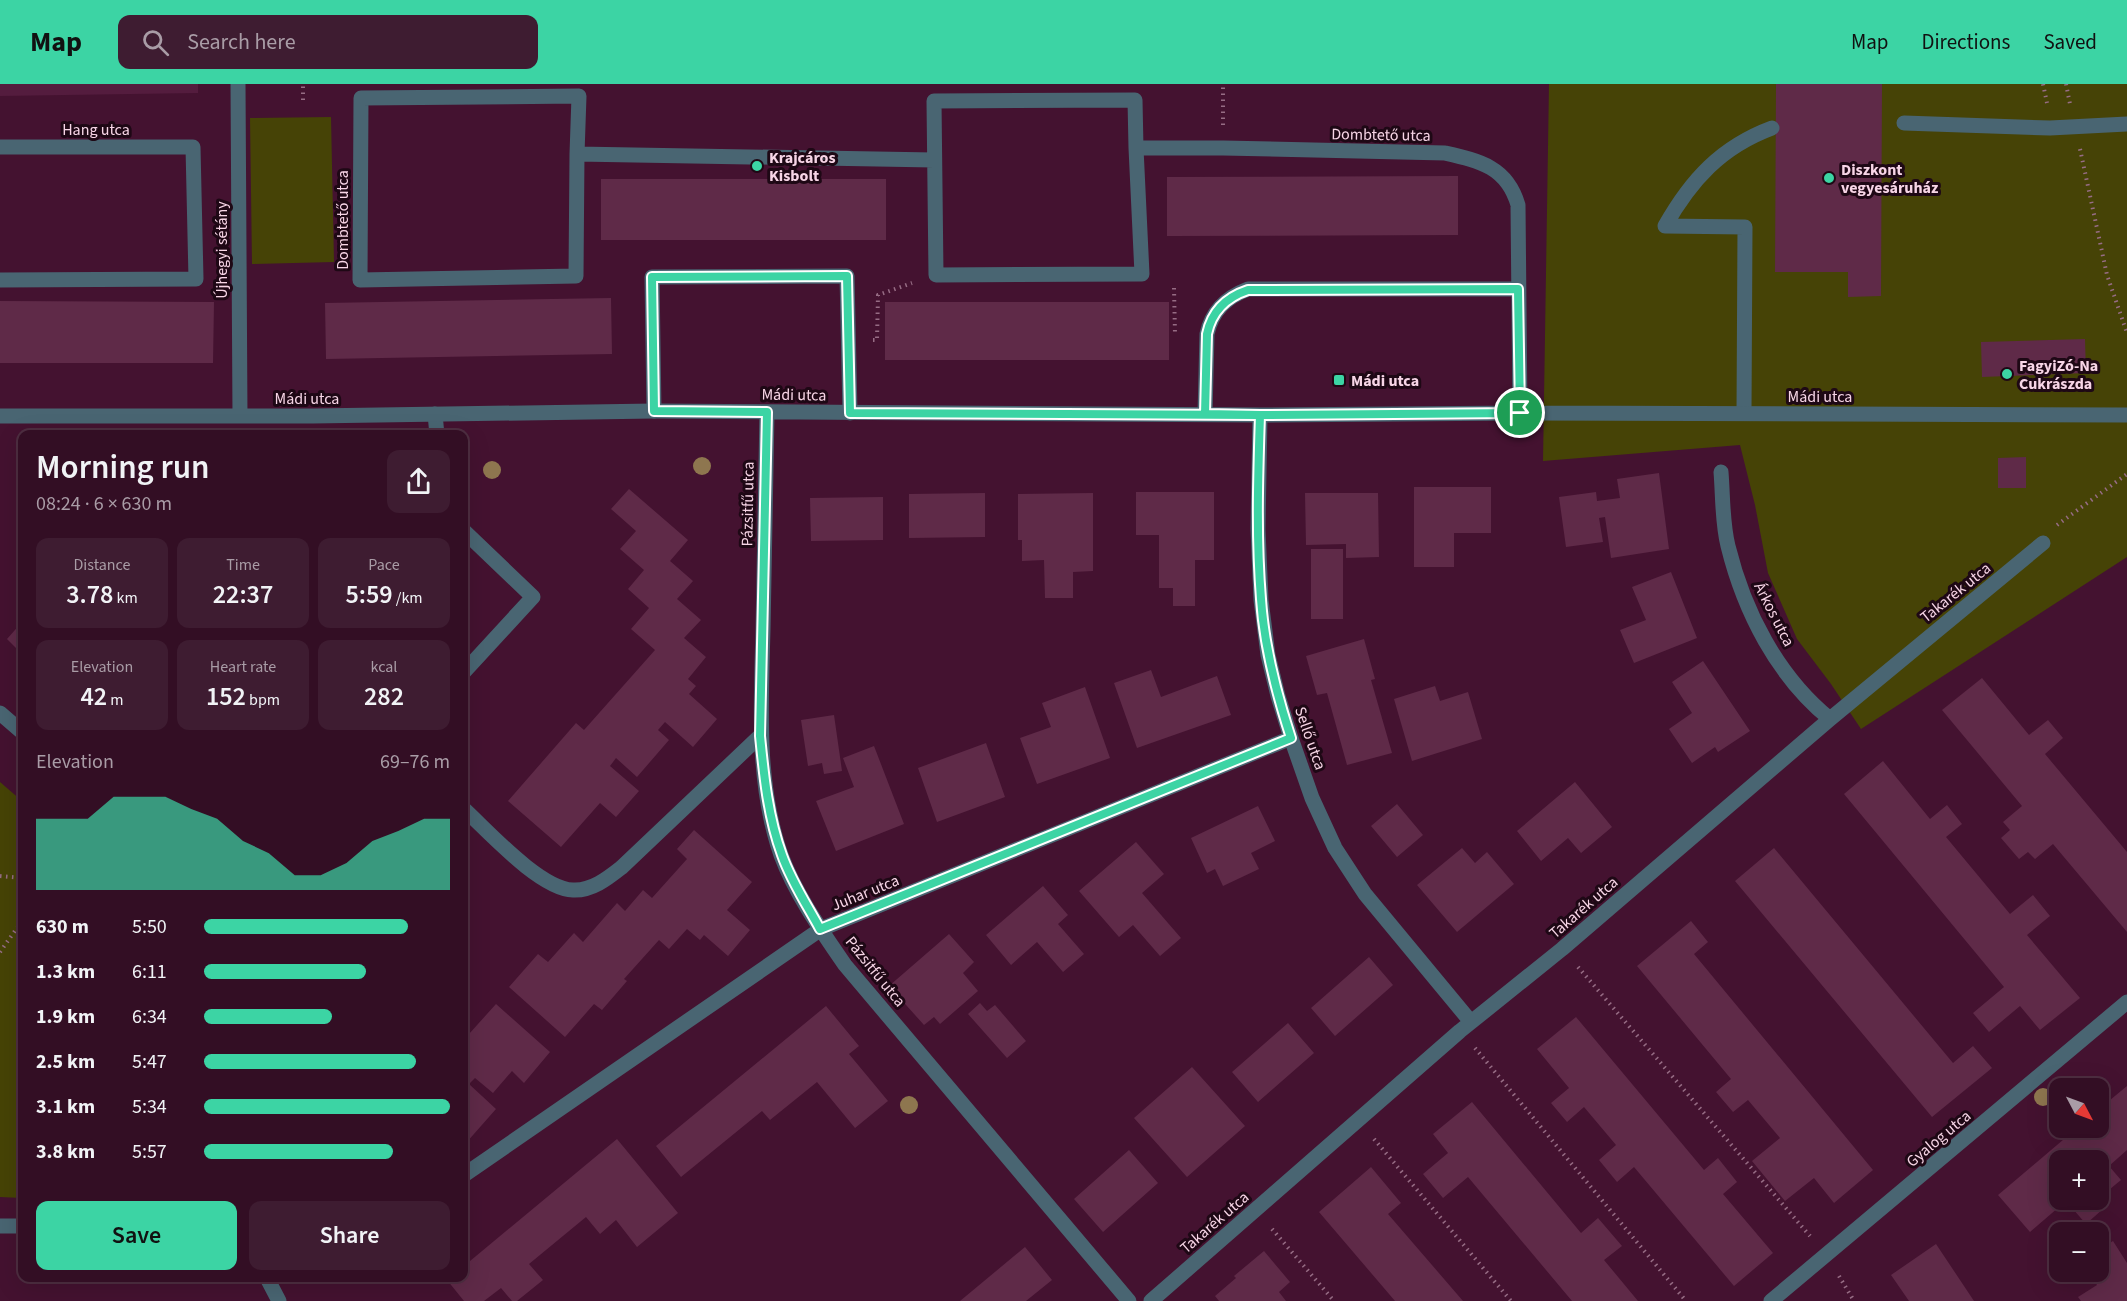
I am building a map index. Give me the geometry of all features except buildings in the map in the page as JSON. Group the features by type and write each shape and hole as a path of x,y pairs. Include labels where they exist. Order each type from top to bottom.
{"street":[{"name":"Újhegyi sétány","path":"238,84 240,416"},
{"name":"Dombtető utca","path":"579,96 577,154 576,276 360,280 361,98 579,96"},
{"path":"1134,100 1142,274 936,275 934,160 934,101 1134,100"},
{"path":"1904,123 2050,128 2127,124"},
{"path":"1743,413 1745,227 1665,226 1681,198 1712,164 1756,134 1772,128"},
{"name":"Hang utca","path":"0,147 193,147 196,279 0,280"},
{"name":"Dombtető utca","path":"1136,148 1446,153 1474,160 1495,170 1507,180 1515,193 1518,205 1520,413"},
{"path":"577,154 934,160"},
{"path":"654,411 652,277 847,276 850,413"},
{"path":"1205,414 1209,322 1224,302 1235,294 1248,290 1518,289"},
{"name":"Mádi utca","path":"0,416 240,416 654,411 1260,415 1520,413 2127,415"},
{"name":"Pázsitfű utca","path":"767,412 760,736 771,816 782,855 795,886 820,929 845,965 1129,1301"},
{"path":"435,414 436,430"},
{"name":"Sellő utca","path":"1260,415 1258,529 1261,600 1268,655 1291,738 1312,798 1335,848 1365,894 1466,1027"},
{"name":"Árkos utca","path":"1721,472 1728,544 1744,600 1779,663 1812,704 1830,718"},
{"path":"468,535 533,597 468,668"},
{"name":"Takarék utca","path":"1151,1301 1466,1027 1562,949 1830,718 2043,543"},
{"path":"0,712 18,728"},
{"path":"468,813 544,880 560,888 574,890 590,887 622,867 760,736"},
{"name":"Juhar utca","path":"468,1172 820,929 1291,738"},
{"name":"Gyalog utca","path":"1771,1301 2127,1002"},
{"path":"0,1226 18,1226"},
{"path":"269,1282 279,1301"}],"path":[{"path":"303,84 303,100"},
{"path":"1223,84 1223,148"},
{"path":"2066,84 2107,275 2127,333"},
{"path":"877,340 878,294 936,275"},
{"path":"1174,288 1175,334"},
{"path":"2043,543 2047,533 2127,474"},
{"path":"0,876 18,878"},
{"path":"0,952 18,927"},
{"path":"1562,949 1826,1255 1854,1301"},
{"path":"1466,1027 1686,1301"},
{"path":"1358,1120 1511,1301"},
{"path":"1256,1210 1334,1301"}],"shaded area":[{"path":"0,84 198,84 198,93 0,96"},
{"path":"1549,84 2127,84 2127,557 1861,729 1797,639 1768,573 1755,505 1740,445 1543,461"},
{"path":"331,117 334,262 252,264 250,118"},
{"path":"0,782 18,798 18,1198 0,1197"}],"place":[{"name":"Krajcáros Kisbolt","path":"757,166"},
{"name":"Diszkont vegyesáruház","path":"1829,178"},
{"name":"FagyiZó-Na Cukrászda","path":"2007,374"},
{"name":"Mádi utca","path":"1339,380"}],"route":[{"path":"1520,413 1260,415 850,413 847,276 652,277 654,411 767,412 760,736 765,784 782,855 795,886 820,929 1291,738 1268,655 1261,600 1258,529 1260,415 1205,414 1209,322 1224,302 1235,294 1248,290 1518,289 1520,413"}]}
